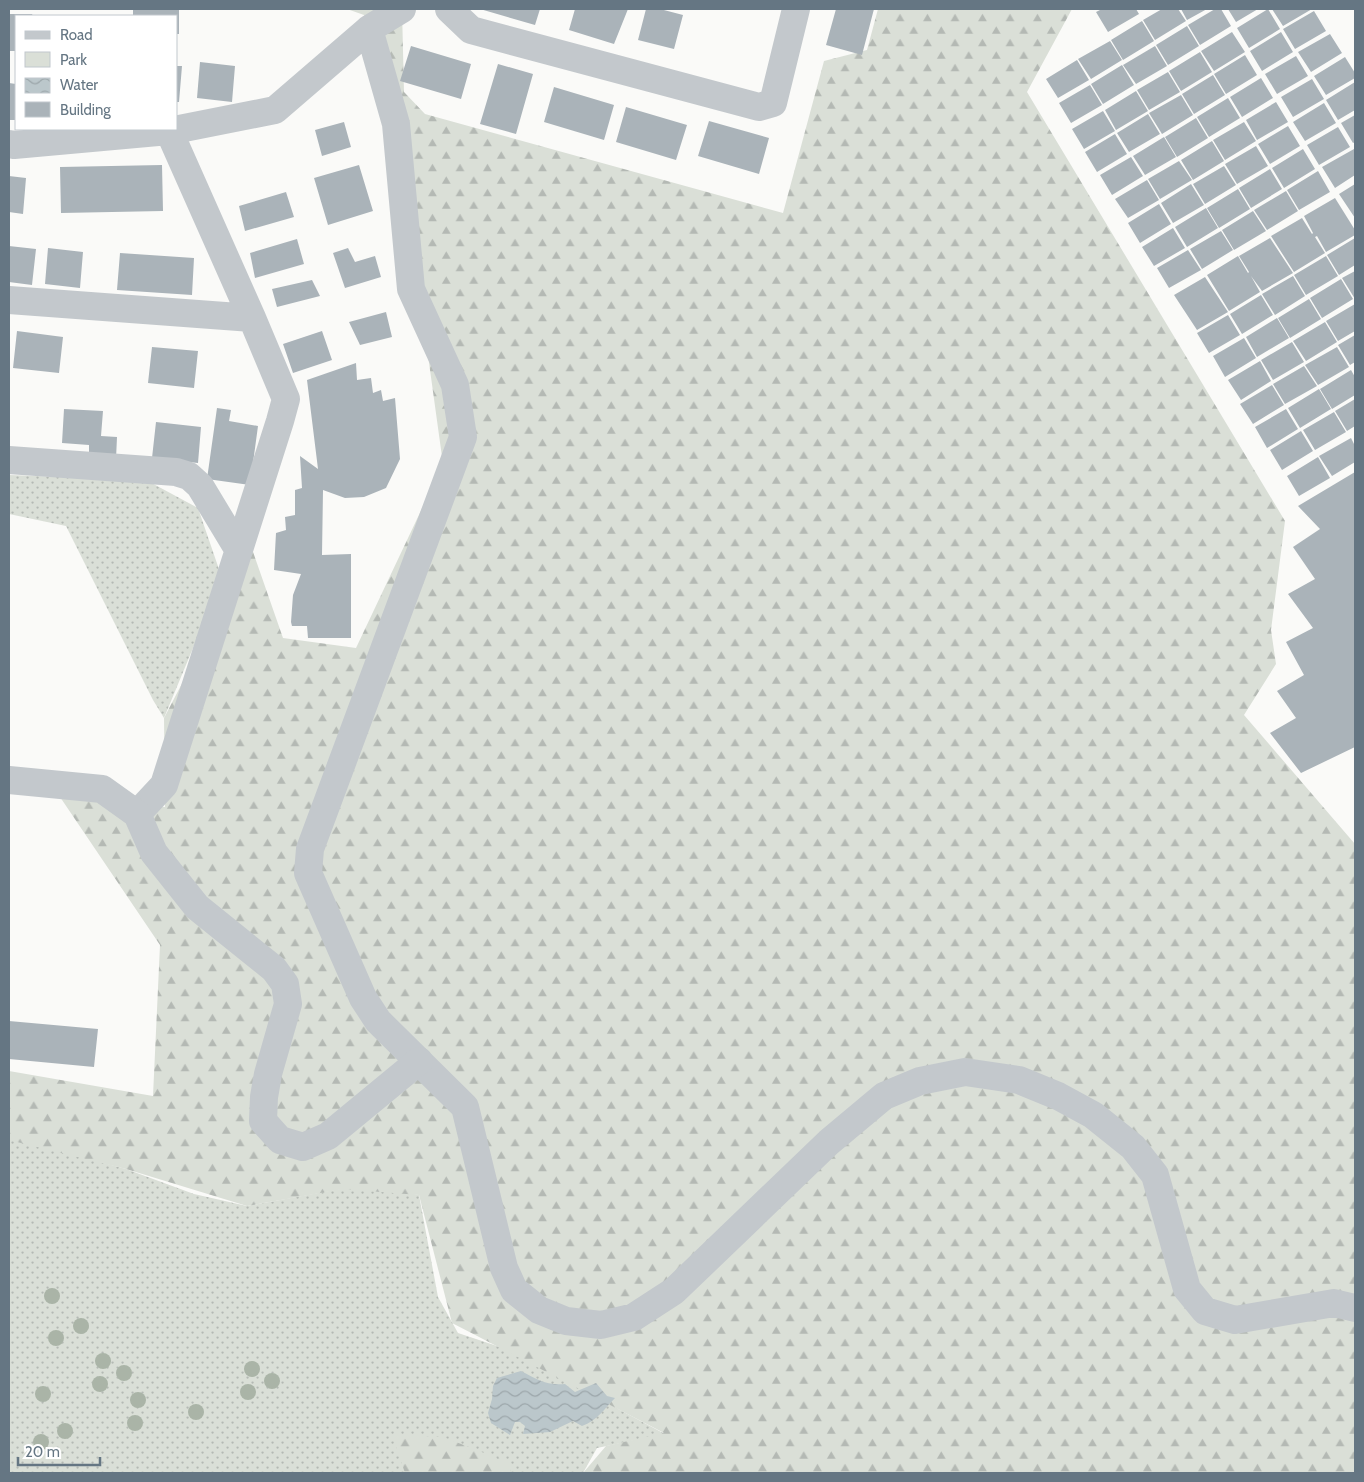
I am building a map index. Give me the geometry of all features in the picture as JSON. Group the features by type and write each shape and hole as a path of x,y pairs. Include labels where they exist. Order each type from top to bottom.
{"street":[{"path":"178,129 275,110 368,29 402,9"},
{"path":"449,9 471,30 759,106 772,103 796,9"},
{"path":"368,29 396,124 411,289 455,385 463,437 310,849 308,873 363,998 378,1021 466,1107 504,1268 514,1290 538,1310 566,1321 600,1325 634,1318 674,1291 829,1142 884,1096 920,1081 965,1072 1019,1080 1058,1096 1093,1115 1134,1147 1155,1175 1186,1289 1204,1311 1235,1320 1334,1303 1355,1308"},
{"path":"9,144 174,130"},
{"path":"137,814 164,785 286,399 169,131"},
{"path":"9,300 252,318"},
{"path":"9,460 176,472 189,476 200,486 238,549"},
{"path":"9,780 102,789 137,814 154,853 197,907 274,969 285,984 288,1004 268,1074 263,1120 280,1140 303,1147 328,1136 419,1060"}],"green space":[{"path":"347,9 402,9 404,92 425,114 783,213 824,61 867,50 878,9 1072,9 1027,92 1285,521 1271,630 1276,664 1244,715 1355,844 1355,1473 583,1473 606,1446 664,1433 452,1323 419,1195 343,1189 247,1206 126,1169 9,1140 9,1071 153,1096 160,945 58,794 165,807 164,718 252,549 283,638 356,648 443,464 396,124 364,15"},
{"path":"9,475 146,480 198,508 222,578 164,718 153,700 66,526 9,514"},
{"path":"9,1137 126,1169 194,1194 247,1206 367,1184 419,1195 438,1297 458,1333 506,1349 665,1434 597,1448 583,1473 9,1473"},
{"path":"392,1435 443,1437 510,1463 511,1473 405,1473"}],"water":[{"path":"521,1371 547,1383 565,1384 575,1392 596,1383 607,1396 615,1398 596,1418 582,1426 573,1421 550,1432 523,1434 525,1426 520,1422 515,1422 510,1435 491,1423 488,1413 493,1386 497,1378"}],"building":[{"path":"133,9 179,9 179,34 178,15 133,15"},
{"path":"480,9 540,9 535,25"},
{"path":"575,9 628,9 614,44 569,30"},
{"path":"646,9 660,9 683,15 674,49 638,40"},
{"path":"836,9 874,9 862,55 826,45"},
{"path":"1102,9 1136,9 1139,14 1108,32 1096,12"},
{"path":"1162,9 1178,9 1186,21 1155,40 1143,20"},
{"path":"1181,9 1207,9 1187,20"},
{"path":"1215,9 1221,9 1231,26 1200,45 1188,25"},
{"path":"1228,9 1258,9 1236,22"},
{"path":"1268,9 1280,29 1249,48 1237,28"},
{"path":"1272,9 1312,9 1283,26"},
{"path":"1314,11 1326,31 1295,49 1283,29"},
{"path":"9,14 32,14 15,15 15,51 9,51"},
{"path":"1142,21 1154,41 1123,60 1111,40"},
{"path":"1187,26 1199,46 1168,65 1156,45"},
{"path":"1232,32 1245,52 1214,71 1201,51"},
{"path":"1281,32 1293,52 1262,71 1250,51"},
{"path":"1330,34 1342,53 1311,72 1298,52"},
{"path":"1110,41 1122,60 1091,79 1078,59"},
{"path":"411,46 471,64 461,99 400,81"},
{"path":"1155,46 1167,66 1136,84 1123,65"},
{"path":"1200,52 1212,72 1181,91 1169,71"},
{"path":"1245,55 1257,75 1226,94 1214,74"},
{"path":"1296,56 1308,76 1277,94 1265,74"},
{"path":"1345,57 1355,73 1355,78 1326,95 1314,76"},
{"path":"1077,60 1089,80 1058,98 1046,79"},
{"path":"200,62 235,66 232,102 197,98"},
{"path":"498,64 533,74 516,134 480,124"},
{"path":"1122,65 1134,85 1103,104 1091,84"},
{"path":"178,66 182,66 179,102"},
{"path":"1168,72 1180,92 1149,110 1137,90"},
{"path":"1213,75 1225,95 1194,114 1182,94"},
{"path":"1261,78 1273,98 1242,117 1230,97"},
{"path":"1312,79 1324,99 1293,117 1281,97"},
{"path":"1355,82 1355,110 1338,120 1326,100"},
{"path":"9,83 15,84 15,120 9,120"},
{"path":"1090,85 1102,105 1071,123 1059,103"},
{"path":"554,87 614,105 604,140 544,122"},
{"path":"1136,91 1148,111 1116,130 1105,110"},
{"path":"1181,95 1193,115 1162,134 1149,113"},
{"path":"1228,98 1240,118 1209,137 1197,117"},
{"path":"1276,102 1288,122 1257,140 1246,120"},
{"path":"1324,103 1336,123 1305,141 1293,122"},
{"path":"626,107 687,125 676,160 616,142"},
{"path":"1103,111 1115,131 1084,149 1072,129"},
{"path":"1148,114 1160,134 1129,152 1117,133"},
{"path":"1355,115 1355,142 1353,143 1341,123"},
{"path":"1196,118 1208,138 1177,157 1165,137"},
{"path":"709,121 769,138 759,174 698,156"},
{"path":"344,122 351,147 322,156 315,130"},
{"path":"1244,122 1256,141 1225,160 1213,140"},
{"path":"1288,126 1300,146 1270,164 1258,144"},
{"path":"1338,127 1350,147 1319,165 1307,145"},
{"path":"1115,134 1127,154 1097,172 1085,152"},
{"path":"1164,137 1176,157 1145,175 1133,156"},
{"path":"1212,141 1224,161 1193,180 1181,160"},
{"path":"1256,146 1268,166 1237,184 1225,164"},
{"path":"1303,149 1315,169 1284,188 1272,168"},
{"path":"1354,149 1355,175 1335,188 1322,167"},
{"path":"1131,157 1143,176 1112,195 1100,175"},
{"path":"1179,161 1192,180 1160,199 1148,179"},
{"path":"162,165 163,211 61,213 60,167"},
{"path":"359,165 373,211 328,225 314,178"},
{"path":"1224,166 1236,185 1205,204 1193,184"},
{"path":"1270,169 1282,189 1251,208 1239,188"},
{"path":"1318,171 1330,192 1299,210 1287,190"},
{"path":"9,176 26,178 23,214 9,212"},
{"path":"1147,180 1159,200 1128,218 1115,199"},
{"path":"1191,184 1204,205 1173,223 1161,203"},
{"path":"1355,184 1355,218 1339,194"},
{"path":"1238,189 1250,209 1219,228 1207,208"},
{"path":"1286,191 1298,211 1267,230 1254,210"},
{"path":"286,192 294,217 245,231 239,206"},
{"path":"1335,198 1355,230 1355,235 1326,252 1317,236 1315,237 1325,253 1294,272 1271,236 1302,218 1312,234 1304,216"},
{"path":"1159,204 1171,224 1140,243 1128,223"},
{"path":"1206,208 1218,228 1187,247 1175,227"},
{"path":"1253,211 1266,231 1234,250 1222,230"},
{"path":"1173,228 1185,248 1154,266 1142,247"},
{"path":"1221,231 1233,250 1202,269 1190,249"},
{"path":"1270,238 1293,273 1262,291 1251,276 1260,292 1229,311 1207,275 1238,256 1248,273 1239,256"},
{"path":"1355,238 1355,265 1339,275 1327,255"},
{"path":"297,239 304,264 255,278 250,253"},
{"path":"9,246 36,249 32,285 9,282"},
{"path":"48,248 83,252 80,288 45,284"},
{"path":"348,248 355,262 375,256 381,277 345,288 333,253"},
{"path":"1188,250 1201,270 1169,288 1157,268"},
{"path":"120,253 194,258 192,295 117,290"},
{"path":"1326,256 1338,276 1306,295 1294,275"},
{"path":"1355,271 1355,299 1342,278"},
{"path":"1293,276 1305,296 1275,315 1262,294"},
{"path":"1205,277 1228,312 1197,330 1174,295"},
{"path":"1341,279 1353,299 1322,318 1310,298"},
{"path":"312,280 320,296 277,307 272,289"},
{"path":"1261,295 1273,315 1242,334 1230,314"},
{"path":"1309,299 1321,319 1290,338 1278,318"},
{"path":"1355,304 1355,331 1338,341 1326,321"},
{"path":"386,312 392,337 360,345 349,322"},
{"path":"1228,315 1240,335 1209,353 1197,333"},
{"path":"1277,318 1289,338 1257,357 1246,337"},
{"path":"1325,322 1337,342 1306,361 1293,341"},
{"path":"17,331 63,337 59,373 13,368"},
{"path":"322,331 332,360 293,373 283,344"},
{"path":"1355,335 1355,362 1350,365 1338,345"},
{"path":"1244,338 1256,358 1225,377 1213,356"},
{"path":"1292,342 1304,362 1273,380 1261,360"},
{"path":"152,347 198,351 194,388 148,383"},
{"path":"1337,347 1349,367 1318,385 1305,365"},
{"path":"1260,361 1271,381 1241,400 1228,380"},
{"path":"356,363 357,380 371,378 373,393 381,390 383,401 395,398 400,459 386,488 364,497 345,498 323,490 322,555 351,554 351,638 308,638 307,626 292,626 291,622 293,595 301,574 274,570 276,533 286,530 285,517 295,515 295,490 302,488 300,456 318,469 307,380"},
{"path":"1304,366 1317,386 1285,404 1273,384"},
{"path":"1351,370 1355,377 1355,395 1332,409 1320,389"},
{"path":"1272,385 1284,405 1253,424 1240,404"},
{"path":"1319,389 1331,409 1300,428 1288,408"},
{"path":"1355,399 1355,426 1347,431 1335,411"},
{"path":"217,408 231,410 229,421 258,426 250,485 207,479"},
{"path":"64,409 103,411 101,436 117,437 116,459 89,457 89,445 62,443"},
{"path":"1286,409 1298,429 1267,448 1255,427"},
{"path":"1334,412 1346,432 1315,450 1303,430"},
{"path":"156,422 201,427 198,463 152,458"},
{"path":"1301,431 1313,451 1282,470 1270,450"},
{"path":"1351,438 1355,446 1355,462 1332,476 1319,456"},
{"path":"1318,457 1330,478 1299,496 1287,476"},
{"path":"1355,472 1355,747 1301,773 1270,733 1296,718 1277,691 1304,675 1286,642 1313,628 1288,594 1315,579 1293,547 1320,529 1298,506"},
{"path":"9,1021 98,1029 94,1067 9,1059"}]}
